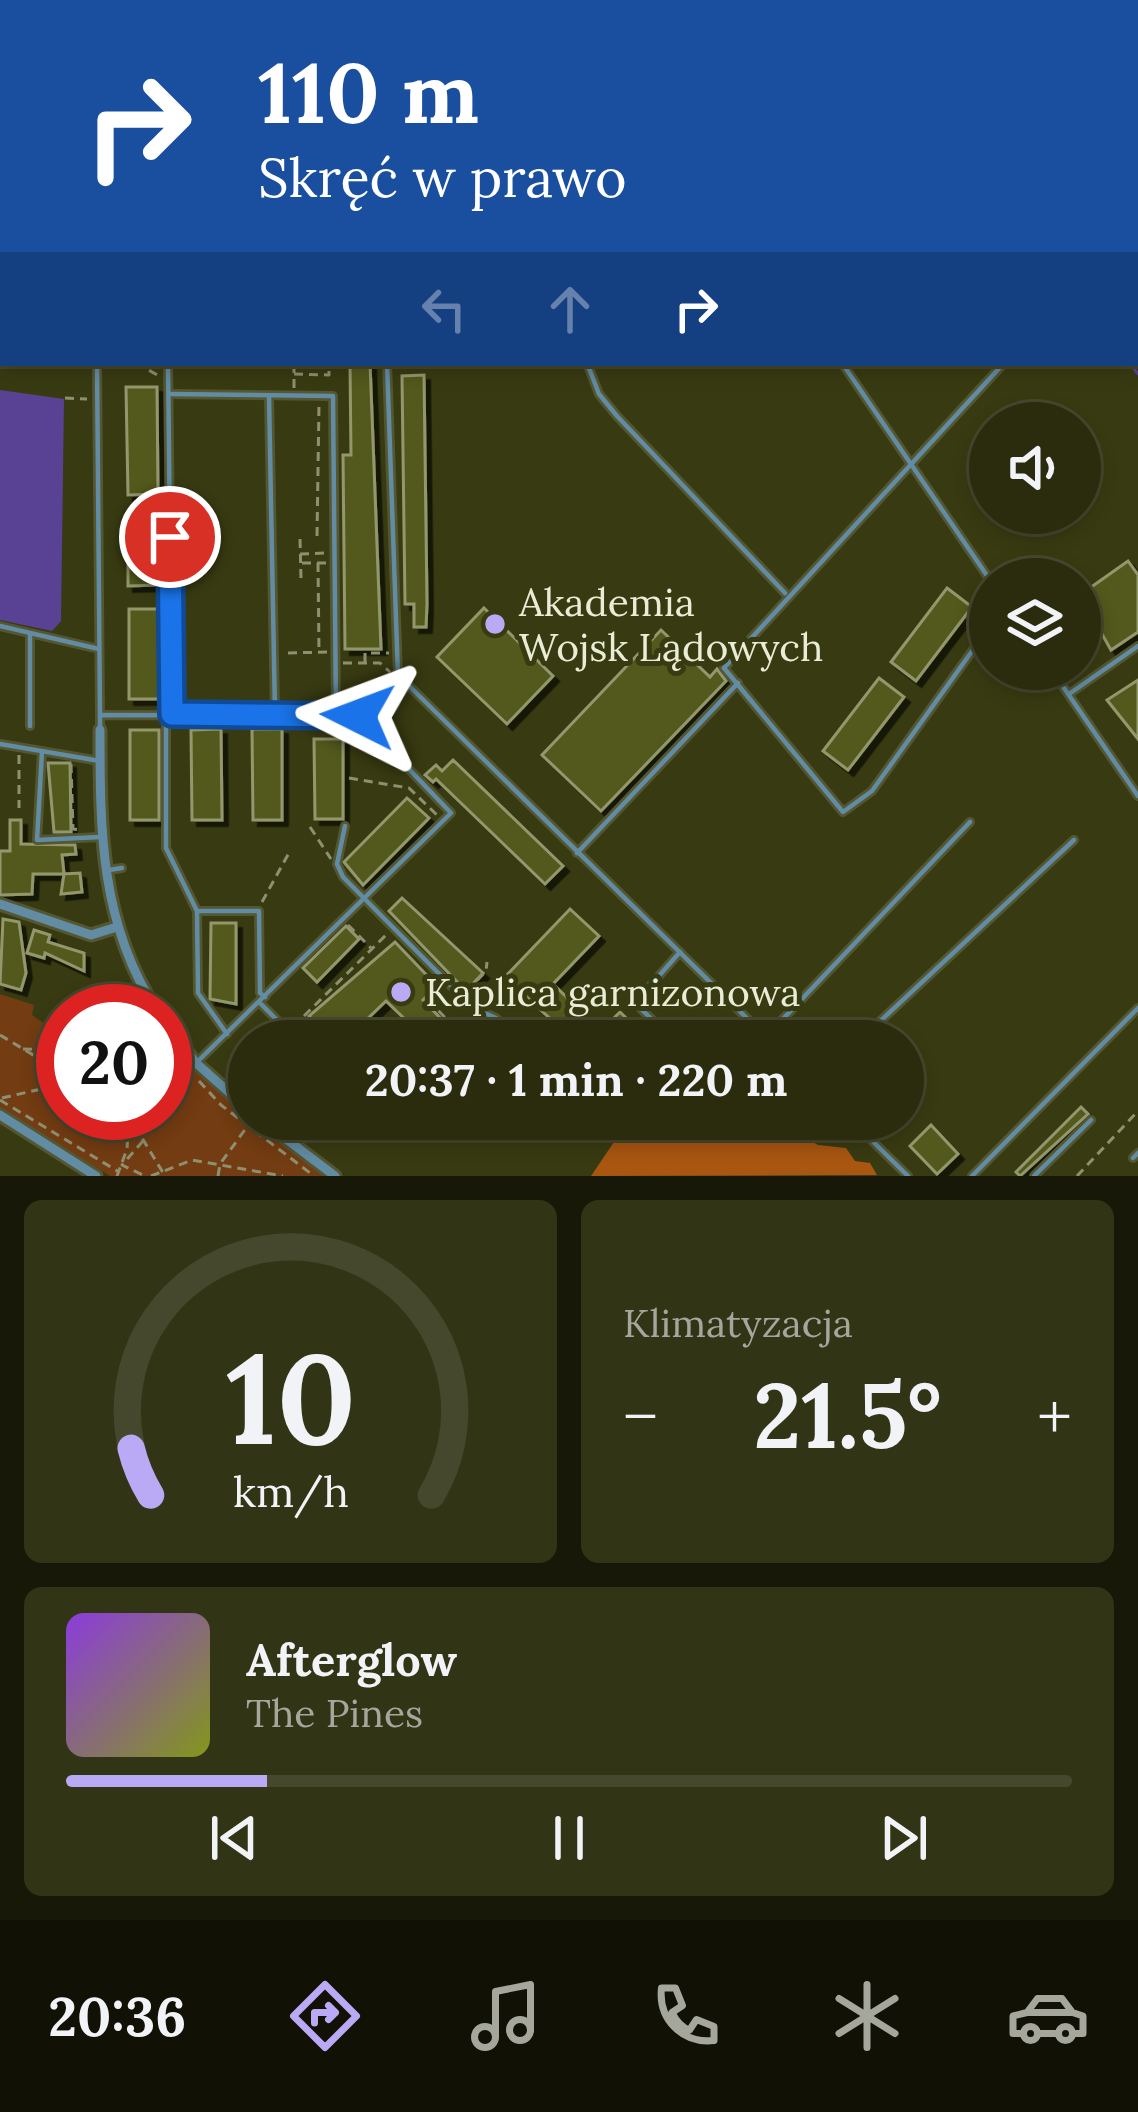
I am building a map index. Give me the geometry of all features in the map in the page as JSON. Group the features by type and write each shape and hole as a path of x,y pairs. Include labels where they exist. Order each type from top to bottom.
{"street":[{"path":"100,730 103,870 118,927 144,984"},
{"path":"0,904 91,934 118,927"},
{"path":"193,1068 228,1094"},
{"path":"0,1115 96,1176"},
{"path":"288,1140 335,1176"}],"lane":[{"path":"97,366 100,730"},
{"path":"168,366 166,848 197,911 198,993 227,1034"},
{"path":"387,366 398,675 746,1020"},
{"path":"588,366 599,394 616,416 787,595"},
{"path":"844,366 975,558"},
{"path":"969,655 872,791 844,812 724,668 1001,366"},
{"path":"169,394 333,396 335,712"},
{"path":"269,396 275,713"},
{"path":"0,626 99,649"},
{"path":"30,634 30,726"},
{"path":"1069,695 1138,646"},
{"path":"358,716 398,675"},
{"path":"577,853 738,683"},
{"path":"1066,690 1138,796"},
{"path":"100,716 335,712 358,716 451,813 193,1068"},
{"path":"0,744 100,761"},
{"path":"42,752 37,840 101,837"},
{"path":"785,1020 970,822"},
{"path":"345,826 337,863 462,997 498,1019"},
{"path":"882,1020 1074,841"},
{"path":"103,870 122,868"},
{"path":"197,911 259,911 260,993 280,1020"},
{"path":"652,1020 635,1003 680,952"},
{"path":"972,1176 1138,1008"},
{"path":"1034,1176 1091,1120"},
{"path":"871,1140 908,1176"}],"path":[{"path":"143,366 169,377"},
{"path":"293,396 294,366"},
{"path":"294,374 329,375 329,366"},
{"path":"317,536 316,416 321,396"},
{"path":"65,398 80,400"},
{"path":"300,539 301,579"},
{"path":"300,554 334,553"},
{"path":"300,563 334,562"},
{"path":"318,563 319,652"},
{"path":"288,653 335,652"},
{"path":"365,663 365,653 397,653"},
{"path":"335,663 380,663 398,675"},
{"path":"20,747 20,808"},
{"path":"71,767 73,829 81,829"},
{"path":"349,778 409,788 442,821"},
{"path":"310,827 337,863"},
{"path":"259,911 290,851"},
{"path":"343,920 372,949"},
{"path":"304,1016 394,928"},
{"path":"462,997 486,971 487,962"},
{"path":"439,989 426,1002 446,1020"},
{"path":"0,1035 36,1057"},
{"path":"22,1049 36,1050"},
{"path":"193,1068 228,1105"},
{"path":"0,1099 36,1090"},
{"path":"0,1099 118,1174 126,1140"},
{"path":"1077,1176 1138,1112"},
{"path":"122,1165 143,1140 163,1174"},
{"path":"218,1176 220,1164 238,1140"},
{"path":"266,1140 314,1176"},
{"path":"122,1165 148,1176 189,1160 283,1176"}],"shaded area":[{"path":"0,390 64,399 61,621 52,631 0,620"},
{"path":"0,994 34,1005 36,1130 0,1108"},
{"path":"192,1063 228,1100 228,1140 280,1140 327,1176 110,1176 52,1140 192,1140"},
{"path":"809,1140 846,1148 855,1161 870,1163 877,1175 591,1176 614,1142"}],"building":[{"path":"350,366 370,366 381,649 345,649 343,455 351,455"},
{"path":"424,375 427,604 426,627 414,627 414,604 405,604 402,376"},
{"path":"126,387 157,387 158,494 128,495"},
{"path":"157,517 158,585 128,586 128,518"},
{"path":"1128,561 1138,575 1138,632 1111,650 1101,632 1101,580"},
{"path":"947,588 969,605 916,681 891,662"},
{"path":"484,608 553,676 507,724 437,657"},
{"path":"129,609 159,609 159,699 129,699"},
{"path":"661,630 710,677 717,669 726,681 601,811 542,755"},
{"path":"879,678 904,697 848,770 823,751"},
{"path":"1138,680 1138,739 1107,700"},
{"path":"221,729 222,820 192,820 191,730"},
{"path":"252,729 282,729 282,820 253,820"},
{"path":"130,730 159,730 159,820 130,820"},
{"path":"314,739 343,739 343,819 315,819"},
{"path":"453,760 563,866 545,884 436,779 433,782 425,775 436,765 442,771"},
{"path":"48,763 70,763 71,832 54,832"},
{"path":"407,798 429,818 363,885 344,862"},
{"path":"10,820 21,820 21,844 75,845 76,854 62,855 64,874 33,874 32,894 0,895 0,851 10,851"},
{"path":"80,873 82,892 61,894 64,874"},
{"path":"402,898 483,973 466,991 389,911"},
{"path":"570,909 599,936 553,984 587,1017 584,1020 552,1020 505,977"},
{"path":"3,919 19,922 26,973 21,990 0,984"},
{"path":"211,923 236,923 236,1004 210,999"},
{"path":"346,926 359,939 317,982 303,968"},
{"path":"34,930 50,935 48,942 84,953 84,971 45,953 44,958 27,953"},
{"path":"395,942 437,986 423,1000 442,1020 406,1020 386,1001 366,1020 313,1020 309,1016"},
{"path":"1081,1107 1088,1114 1020,1176 1016,1172"},
{"path":"931,1125 958,1154 937,1174 910,1146 924,1140"}],"waterway":[{"path":"1132,366 1138,374"}],"place":[{"name":"Akademia Wojsk Lądowych","path":"495,624"},
{"name":"Kaplica garnizonowa","path":"401,992"}],"route":[{"path":"170,537 172,714 335,712 358,716"}]}
